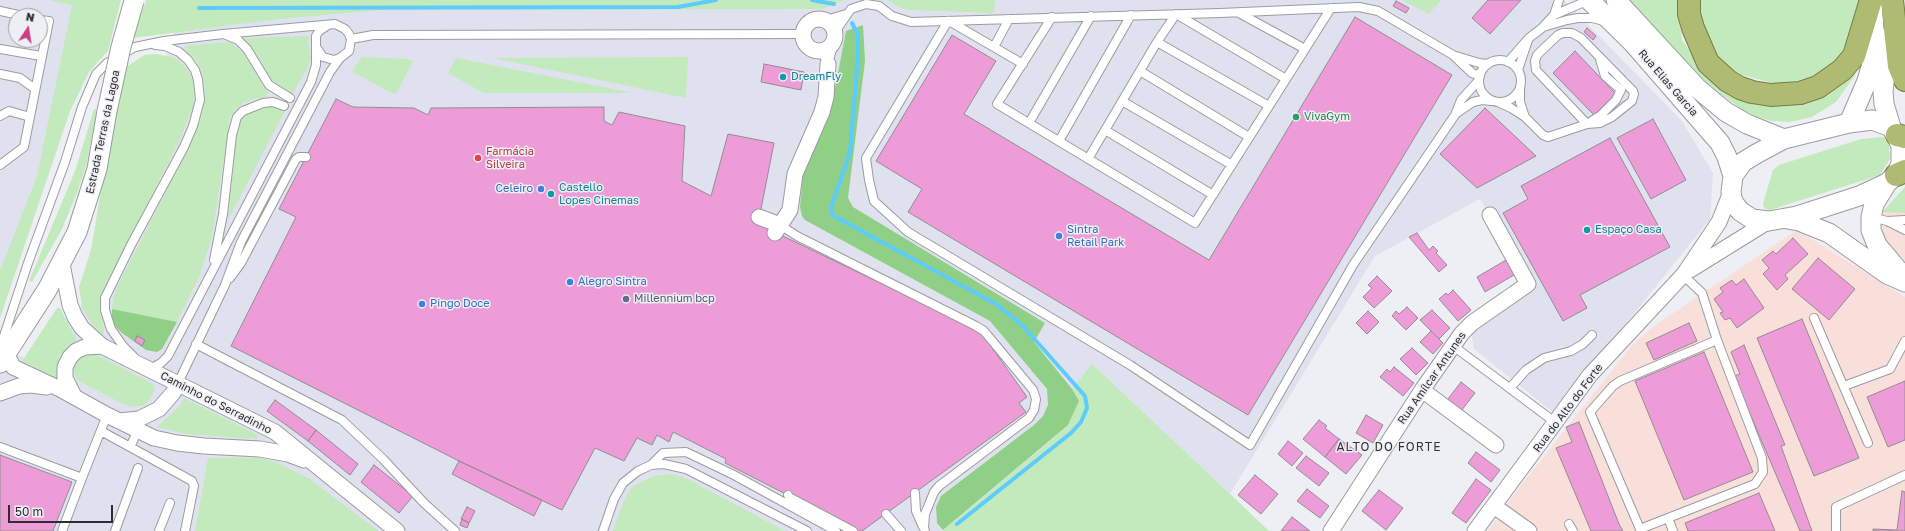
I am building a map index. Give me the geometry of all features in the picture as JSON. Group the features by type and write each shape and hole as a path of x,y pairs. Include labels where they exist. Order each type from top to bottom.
{"highway":[{"path":"1689,0 1689,14 1696,38 1708,63 1718,73 1728,81 1752,92 1771,95 1788,95 1818,87 1842,70 1854,56 1872,0"},
{"path":"1891,0 1899,66 1905,80"}],"street":[{"name":"Estrada Terras da Lagoa","path":"2,355 31,316 62,264 77,232 97,169 107,111 121,47 134,0"},
{"name":"Rua Elias Garcia","path":"1589,0 1643,54 1720,143 1727,157 1732,184 1733,202 1740,211 1752,219 1776,220"},
{"name":"Rua Elias Garcia","path":"1616,0 1697,88 1731,115 1747,124 1784,139"},
{"path":"1849,123 1867,81 1873,60 1874,26 1872,0"},
{"path":"1891,0 1889,50 1883,91 1884,104 1898,133 1902,153 1901,164 1896,176 1880,193 1879,219 1871,230 1877,245 1905,278"},
{"path":"819,19 832,31 828,48 821,50 808,46 804,34 806,26 812,21 819,19"},
{"path":"759,217 777,229 792,203 795,174 800,159 822,112 826,97 828,64"},
{"path":"1732,184 1743,162 1784,139 1849,123 1872,120 1898,133"},
{"path":"1776,220 1859,196 1896,176"},
{"name":"Rua do Alto do Forte","path":"1475,531 1590,375 1684,274 1720,222 1732,184"},
{"name":"Rua Amílcar Antunes","path":"1331,531 1452,345 1472,323 1528,284 1490,215"},
{"path":"1776,220 1799,221 1829,233 1887,274 1905,282"},
{"name":"Rua do Alto do Forte","path":"1684,274 1776,220"},
{"name":"Caminho do Serradinho","path":"62,264 70,305 75,316 82,328 102,346 270,429 291,444 397,531"},
{"path":"74,396 65,378 65,367 70,356 76,351 85,347 102,346"},
{"path":"2,355 13,367 74,396 113,418 140,424 154,438 177,443 260,449 288,454 315,464"},
{"path":"140,424 162,405 173,393 178,383"},
{"path":"0,393 10,388 25,385 60,389"},
{"path":"1422,390 1496,444"},
{"path":"1494,506 1529,531"}],"lane":[{"path":"1554,15 1559,0"},
{"path":"1508,62 1529,38 1542,28 1554,15 1589,0"},
{"path":"828,64 832,31 850,9 866,4 879,6 892,16 912,22 1359,7 1378,11 1453,55 1472,73 1480,78 1483,93 1525,117 1546,136 1556,136 1587,124 1600,123 1612,117 1634,97 1633,91 1580,38 1569,32 1558,35 1537,55 1535,61 1536,70 1571,105 1587,124"},
{"path":"1052,17 997,104 1195,223 1331,8"},
{"path":"1238,12 1305,49"},
{"path":"832,31 846,14"},
{"path":"1088,159 1157,42 1176,14"},
{"path":"1176,14 1286,79"},
{"path":"1059,141 1131,15"},
{"path":"1029,123 1091,16"},
{"path":"1542,28 1578,18 1592,18 1613,23"},
{"path":"994,47 1008,19"},
{"path":"948,21 866,158 874,201 908,232 1130,364 1250,445 1353,265 1455,115 1461,100 1480,78 1488,64"},
{"path":"948,21 1023,64"},
{"path":"148,44 165,46 178,52 188,60 195,70 200,95 198,110 184,147 131,244 105,298 104,310 111,329 123,346 147,368 161,363 168,356 311,82 316,65 316,36 319,31 329,24"},
{"path":"2,355 28,263 66,162 89,86 96,74 106,63 135,47 148,44 223,34 335,24 345,29 351,39 349,51 340,58 330,72 241,242 225,285 178,383"},
{"path":"223,34 238,40 247,49 269,85 290,98"},
{"path":"351,39 372,35 804,34"},
{"path":"1525,117 1520,102 1521,82 1518,70 1529,38"},
{"path":"1157,42 1269,106"},
{"path":"316,47 323,57 334,60 340,58"},
{"path":"0,165 24,147 43,48"},
{"path":"0,49 41,56"},
{"path":"821,50 828,64"},
{"path":"1453,55 1479,63 1488,64 1494,61 1508,62 1518,70"},
{"path":"1587,124 1600,115 1616,100 1621,90 1605,76 1600,58"},
{"path":"1140,71 1249,137"},
{"path":"0,74 20,78 35,89"},
{"path":"1455,115 1473,102 1482,100 1503,102 1513,97 1520,89"},
{"path":"1122,101 1232,165"},
{"path":"213,268 222,214 232,135 238,117 243,111 263,103 273,102 284,106"},
{"path":"1564,132 1575,121 1576,117 1571,105"},
{"path":"0,116 9,111 30,117"},
{"path":"1105,130 1213,195"},
{"path":"225,285 241,263 296,159 302,156 306,157"},
{"path":"1879,219 1905,220"},
{"path":"1879,219 1905,230"},
{"path":"777,229 797,236 984,331 1033,390 1036,399 1034,410 1029,418 939,486 928,504 924,529"},
{"path":"1684,274 1702,293 1717,340 1762,458 1763,472 1755,484 1640,528 1590,412 1613,386 1620,381 1717,340"},
{"path":"1814,318 1868,443"},
{"path":"1510,388 1526,370 1544,358 1571,351 1583,344 1592,335"},
{"path":"1844,386 1890,369 1905,341"},
{"path":"196,344 342,420 383,458 424,503 455,531"},
{"path":"1452,345 1556,423"},
{"path":"62,531 101,431 113,418"},
{"path":"130,447 140,424"},
{"path":"101,431 192,481 194,486 185,531"},
{"path":"0,447 82,478"},
{"path":"603,531 614,499 623,483 638,471 651,465 663,453 686,452 734,475 836,531"},
{"path":"651,465 664,464 686,469 807,531"},
{"path":"114,531 138,468"},
{"path":"1836,531 1836,507 1905,475"},
{"path":"915,493 916,511 924,529"},
{"path":"788,495 788,497 853,531"},
{"path":"159,531 170,504"},
{"path":"886,514 901,531"},
{"path":"1668,518 1673,531"}],"shaded area":[{"path":"0,0 102,0 89,72 70,111 0,318"},
{"path":"318,0 1564,0 1682,121 1713,173 1710,219 1554,413 1474,349 1471,331 1534,286 1480,199 1375,256 1230,494 1106,378 998,531 0,531 0,350 30,359 95,291 176,26"},
{"path":"1882,212 1905,213 1905,261 1881,237"},
{"path":"1797,230 1905,297 1905,531 1488,531 1511,498 1633,344 1654,326"}],"green space":[{"path":"49,0 121,0 108,51 89,72 70,111 0,318 0,271 37,176 72,5"},
{"path":"146,0 844,0 822,9 380,10 279,19 133,38"},
{"path":"887,0 995,0 994,13 910,10 900,8"},
{"path":"1402,0 1441,0 1429,14"},
{"path":"1630,0 1680,0 1679,20 1682,40 1705,71 1737,97 1852,72 1856,74 1836,102 1812,117 1790,122 1772,121 1758,117 1742,110 1701,78"},
{"path":"1698,0 1860,0 1852,38 1843,52 1833,63 1814,76 1780,85 1742,75 1722,63 1709,48 1701,31"},
{"path":"863,25 865,61 848,198 853,207 1045,323 1034,342 1072,389 1079,401 1068,425 943,530 937,523 936,507 941,496 1034,425 1043,416 1048,405 1047,389 990,321 805,220 802,216 800,207 803,174 818,141 833,99 846,31"},
{"path":"310,36 308,42 311,58 307,69 292,95 271,81 261,61 244,38"},
{"path":"230,42 243,53 268,93 267,97 257,98 243,103 230,117 212,237 199,277 177,322 112,309 114,295 121,279 189,148 202,115 205,90 202,71 196,60 185,50 185,46"},
{"path":"156,54 176,58 187,69 193,80 194,104 180,140 104,289 101,299 101,312 104,330 103,335 93,326 82,307 79,287 91,250 114,112 126,67 144,55"},
{"path":"362,57 408,59 413,61 396,94 389,92 352,71"},
{"path":"688,57 686,98 493,58"},
{"path":"456,58 633,93 484,93 448,73"},
{"path":"263,106 279,107 285,111 228,220 237,127 246,114"},
{"path":"94,109 100,110 96,115 87,163 77,193 62,229 32,282 29,281 75,171"},
{"path":"1884,137 1889,146 1890,159 1880,175 1770,210 1764,208 1763,203 1773,170 1779,165 1861,139"},
{"path":"1905,187 1905,213 1882,212"},
{"path":"57,308 60,308 76,339 76,344 60,355 57,378 22,361"},
{"path":"112,309 177,322 162,349 157,352 146,350 122,333 115,326 112,317"},
{"path":"86,353 94,353 153,384 155,390 149,400 144,405 133,407 121,403 77,380 74,372 74,363 78,357"},
{"path":"1092,364 1269,531 943,531 1068,426 1079,401 1072,389"},
{"path":"184,398 258,435 257,439 186,434 157,427 180,406"},
{"path":"208,458 261,458 280,464 310,479 378,531 195,531"},
{"path":"671,474 688,479 785,531 613,531 624,500 632,487 653,476"}],"building":[{"path":"1488,0 1521,0 1490,34 1472,18"},
{"path":"1396,1 1409,8 1406,13 1393,6"},
{"name":"Sintra Retail Park","path":"1355,17 1452,75 1248,415 908,212 922,189 876,161 952,35 996,61 964,114 1209,260"},
{"path":"1587,28 1596,36 1593,40 1584,32"},
{"path":"1575,51 1616,94 1594,115 1553,73"},
{"name":"DreamFly","path":"764,64 804,72 801,90 761,82"},
{"name":"Alegro Sintra","path":"336,99 353,107 414,108 428,115 431,108 604,107 604,121 612,125 619,112 685,126 682,181 711,196 728,134 774,143 758,224 980,331 1027,397 1019,403 1026,412 862,531 858,531 725,463 726,459 673,432 669,442 657,435 652,445 637,438 624,461 595,448 562,510 459,461 231,346 296,217 279,209"},
{"path":"1485,108 1536,156 1477,188 1440,154"},
{"name":"Espaço Casa","path":"1653,119 1686,180 1651,199 1617,138"},
{"name":"Espaço Casa","path":"1610,138 1670,247 1580,295 1587,308 1563,321 1503,213 1528,199 1521,186"},
{"path":"1417,233 1429,250 1433,246 1438,251 1436,253 1447,265 1439,272 1409,237"},
{"path":"1793,238 1808,254 1785,275 1788,279 1777,290 1763,274 1769,268 1762,260 1773,251 1776,254"},
{"path":"1818,258 1855,289 1829,320 1792,289"},
{"path":"1506,260 1514,275 1485,292 1477,277"},
{"path":"1377,276 1392,291 1374,308 1363,297 1372,288 1368,285"},
{"path":"1744,279 1764,308 1737,328 1730,318 1725,320 1720,313 1723,312 1714,299 1723,292 1720,288 1732,280 1736,285"},
{"path":"1453,290 1471,310 1458,321 1439,299 1446,293 1448,295"},
{"path":"1407,307 1418,318 1406,330 1392,316 1396,311 1399,314"},
{"path":"1432,310 1450,328 1439,339 1420,320"},
{"path":"1368,311 1379,322 1367,334 1356,323"},
{"path":"1802,319 1859,458 1814,476 1757,338"},
{"path":"1689,323 1697,341 1654,360 1646,343"},
{"path":"1431,331 1443,343 1433,354 1420,342"},
{"path":"137,336 145,340 142,346 135,341"},
{"path":"1744,345 1785,445 1781,446 1812,531 1800,531 1734,376 1740,374 1731,352"},
{"path":"1412,348 1428,363 1416,375 1400,359"},
{"path":"1704,352 1753,472 1684,500 1635,381"},
{"path":"1394,367 1414,383 1403,396 1380,377 1387,369 1390,372"},
{"path":"1905,381 1905,440 1888,447 1867,397"},
{"path":"1461,382 1475,393 1458,415 1444,404"},
{"path":"275,400 316,430 308,441 267,411"},
{"path":"1366,415 1383,425 1373,443 1356,433"},
{"path":"1319,420 1327,426 1325,428 1339,439 1325,457 1303,439"},
{"path":"1579,422 1623,531 1591,531 1556,448 1572,442 1566,427"},
{"path":"316,430 358,464 350,475 308,441"},
{"path":"1339,439 1362,455 1346,474 1325,457"},
{"path":"1288,441 1303,453 1292,466 1278,454"},
{"path":"1476,452 1500,470 1491,482 1468,463"},
{"path":"0,455 72,482 53,531 0,531"},
{"path":"1306,456 1329,473 1319,486 1296,468"},
{"path":"459,461 542,500 534,516 452,474"},
{"path":"374,465 413,496 399,513 361,482"},
{"path":"1255,475 1278,494 1261,514 1238,495"},
{"path":"1476,479 1491,490 1466,523 1452,513"},
{"path":"1307,489 1329,506 1320,518 1297,501"},
{"path":"1379,490 1403,508 1386,530 1362,511"},
{"path":"1902,491 1905,492 1905,531 1873,531 1873,529 1897,530"},
{"path":"1759,493 1775,531 1688,531 1685,523"},
{"path":"467,507 475,511 469,523 461,519"},
{"path":"1292,517 1310,531 1281,531"},
{"path":"462,519 469,523 467,528 460,525"}],"waterway":[{"path":"199,8 678,7 716,0"},
{"path":"812,0 834,4"},
{"path":"852,23 858,35 858,56 850,152 832,205 832,215 996,304 1022,325 1085,396 1087,408 1081,422 1071,433 957,524"}],"place":[{"name":"DreamFly","path":"783,77"},
{"name":"VivaGym","path":"1296,117"},
{"name":"Farmácia Silveira","path":"478,158"},
{"name":"Celeiro","path":"541,189"},
{"name":"Castello Lopes Cinemas","path":"551,194"},
{"name":"Espaço Casa","path":"1587,230"},
{"name":"Sintra Retail Park","path":"1059,236"},
{"name":"Alegro Sintra","path":"570,282"},
{"name":"Millennium bcp","path":"626,299"},
{"name":"Pingo Doce","path":"422,304"}],"district":[{"name":"ALTO DO FORTE","path":"1389,447"}]}
